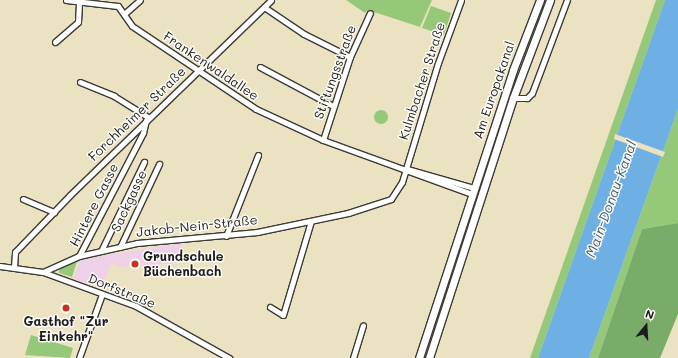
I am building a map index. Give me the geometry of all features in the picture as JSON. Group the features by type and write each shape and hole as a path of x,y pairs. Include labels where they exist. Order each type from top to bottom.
{"main road":[{"name":"Am Europakanal","path":"419,358 473,191 540,0"},
{"name":"Am Europakanal","path":"429,358 513,98 550,0"},
{"path":"473,191 482,194"}],"street":[{"path":"66,0 79,2 108,2 118,6 124,14 140,0"},
{"name":"Forchheimer Straße","path":"14,267 15,252 147,118 271,0"},
{"name":"Kulmbacher Straße","path":"406,169 438,63 461,0"},
{"name":"Am Europakanal","path":"513,98 527,98 532,93 567,0"},
{"path":"55,42 78,22 79,2"},
{"path":"264,7 304,34 350,58"},
{"name":"Stiftungsstraße","path":"322,140 332,106 350,58 370,13"},
{"name":"Frankenwaldallee","path":"124,14 132,26 238,99 322,140 473,191"},
{"path":"260,67 332,106"},
{"path":"80,82 114,96 147,118"},
{"name":"Hintere Gasse","path":"79,256 143,133 147,118"},
{"path":"226,236 258,155"},
{"path":"101,251 144,162"},
{"name":"Sackgasse","path":"120,246 159,164"},
{"name":"Jakob-Nein-Straße","path":"43,272 79,256 120,246 150,240 226,236 311,221 387,203 396,193 406,169"},
{"path":"23,199 54,212"},
{"path":"270,307 283,314 311,221"},
{"name":"Dorfstraße","path":"0,266 43,272 136,306 228,358"},
{"path":"79,358 102,294"},
{"path":"353,358 363,326"}],"shaded area":[{"name":"Grundschule Büchenbach","path":"182,243 177,263 122,267 111,263 102,287 73,279 81,259"}],"green space":[{"path":"346,0 432,0 420,27 368,10 365,13"},
{"path":"656,0 665,0 538,358 530,358"},
{"path":"431,6 451,13 444,35 422,28"},
{"path":"678,109 678,223 642,229 598,358 589,358"},
{"path":"378,110 384,110 388,114 388,120 384,124 378,124 374,120 374,114"},
{"path":"678,223 678,314 660,358 598,358 642,229"},
{"path":"77,261 72,277 59,273 60,267"},
{"path":"31,335 73,348 70,358 25,355"}],"water":[{"name":"Main-Donau-Kanal","path":"665,0 678,0 678,109 589,358 538,358"}],"pier":[{"path":"615,134 665,152 663,157 614,139"}],"place":[{"name":"Grundschule Büchenbach","path":"135,264"},
{"name":"Gasthof \"Zur Einkehr\"","path":"66,308"}]}
